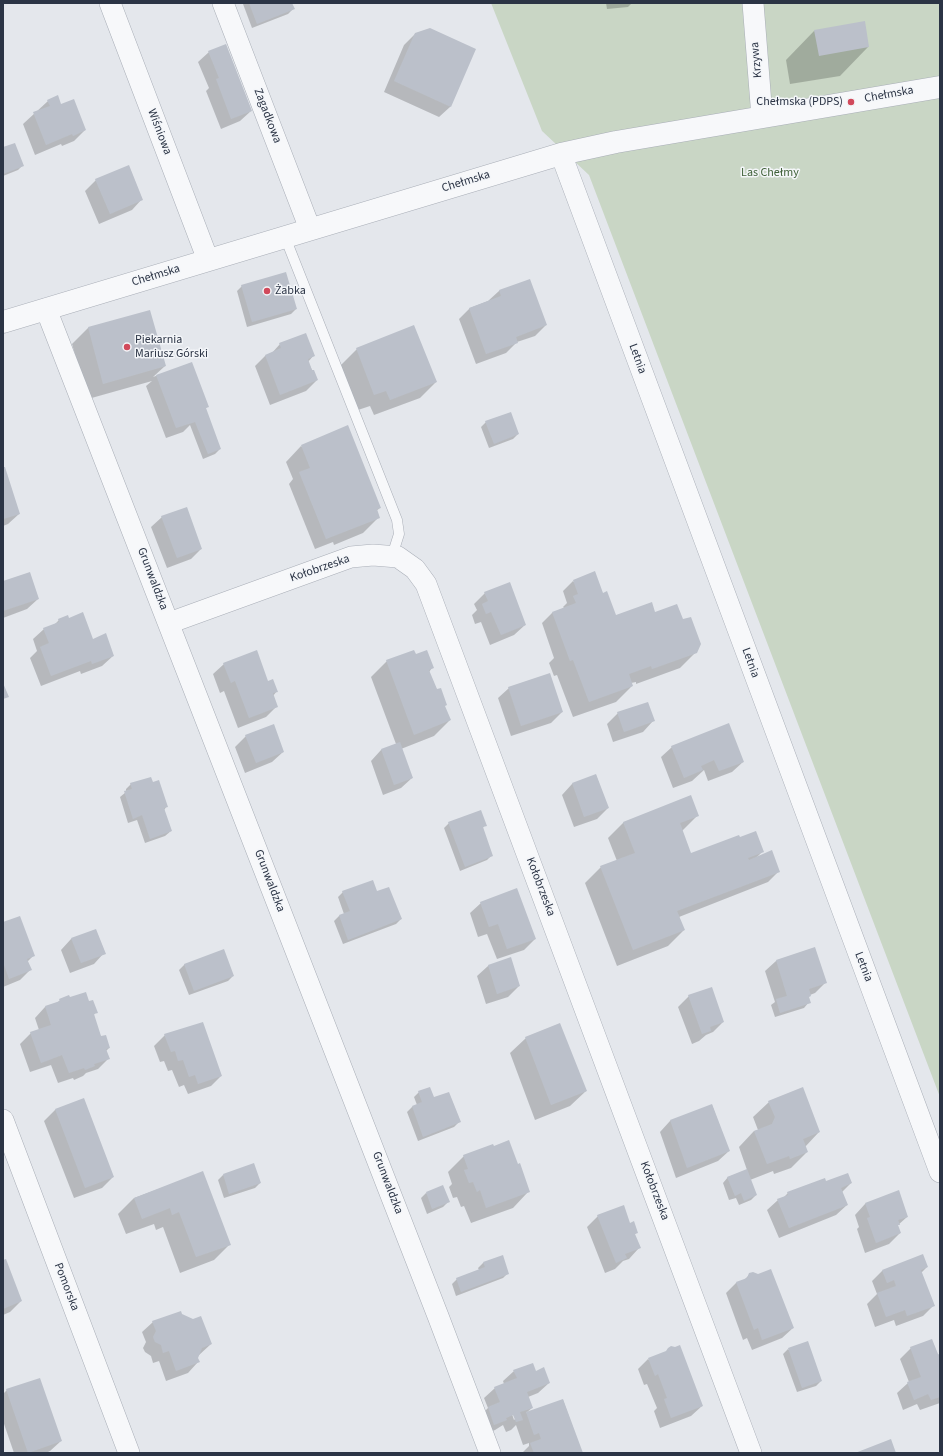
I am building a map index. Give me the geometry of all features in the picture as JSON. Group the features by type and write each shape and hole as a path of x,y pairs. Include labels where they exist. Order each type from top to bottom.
{"street":[{"name":"Wiśniowa","path":"110,3 208,260"},
{"name":"Zagadkowa","path":"223,3 310,229"},
{"name":"Krzywa","path":"753,3 762,117"},
{"name":"Chełmska","path":"3,322 561,154 616,142 940,87"},
{"name":"Letnia","path":"561,154 940,1172"},
{"name":"Grunwaldzka","path":"46,309 436,1309 490,1453"},
{"name":"Kołobrzeska","path":"169,623 351,557 373,555 398,557 415,569 426,584 751,1453"},
{"name":"Pomorska","path":"3,1120 129,1453"}],"lane":[{"path":"285,237 397,520 399,534 392,556"}],"green space":[{"name":"Las Chełmy","path":"491,3 940,3 940,1097 589,175 542,131"}],"building":[{"path":"249,3 292,3 295,9 257,24"},
{"path":"865,21 869,47 819,56 814,30"},
{"path":"430,28 476,49 451,107 394,81 415,33"},
{"path":"226,44 252,111 231,119 216,79 219,78 208,51"},
{"path":"58,95 61,104 74,99 86,130 46,145 33,112 50,106 47,100"},
{"path":"15,143 24,166 3,174 3,147"},
{"path":"129,165 143,200 110,214 95,179"},
{"name":"Żabka","path":"286,272 297,309 252,322 241,285"},
{"path":"530,279 547,325 516,337 518,343 486,354 469,308 501,296 499,290"},
{"name":"Piekarnia Mariusz Górski","path":"150,310 166,366 103,384 88,327"},
{"path":"414,325 437,382 390,400 386,391 374,395 356,348"},
{"path":"306,333 315,356 308,359 318,380 280,395 265,355 281,348 279,343"},
{"path":"192,362 209,407 206,408 221,449 208,454 195,422 176,428 156,375"},
{"path":"511,412 519,434 494,444 485,421"},
{"path":"348,425 381,508 377,509 380,518 326,539 299,472 310,468 301,445"},
{"path":"3,467 5,467 20,514 3,519"},
{"path":"187,507 202,549 177,558 161,516"},
{"path":"595,571 603,593 607,591 616,615 652,602 655,612 677,604 683,619 691,617 701,644 697,653 652,669 651,666 629,674 633,686 589,702 573,660 570,661 552,612 576,603 573,596 578,594 573,580"},
{"path":"30,572 39,599 3,611 3,581"},
{"path":"510,582 526,625 501,635 491,612 486,614 482,604 488,601 484,592"},
{"path":"83,612 93,639 106,633 114,656 92,664 91,661 51,676 40,647 49,643 43,628 59,622 58,619 68,615 69,618"},
{"path":"257,650 268,681 273,679 278,692 273,693 278,707 249,718 235,681 231,683 223,663"},
{"path":"414,650 416,654 427,650 434,668 429,670 437,689 441,688 447,705 445,706 451,720 414,735 386,660"},
{"path":"550,673 563,712 521,726 508,687"},
{"path":"3,683 9,697 3,699"},
{"path":"648,702 655,721 624,732 617,712"},
{"path":"729,723 744,762 719,771 714,760 701,766 703,770 684,778 671,746"},
{"path":"274,724 284,752 256,763 245,735"},
{"path":"400,742 413,778 394,785 381,749"},
{"path":"596,774 609,808 584,817 572,783"},
{"path":"151,777 153,782 159,780 168,807 164,808 172,831 150,839 142,815 133,819 124,791 132,789 130,783"},
{"path":"691,795 699,816 680,823 691,853 739,835 740,837 756,831 764,852 748,858 749,860 772,850 780,872 677,911 685,930 633,950 600,866 635,853 623,822"},
{"path":"481,810 487,826 483,827 493,856 465,867 448,822"},
{"path":"373,880 377,891 389,887 402,919 348,940 339,915 350,911 342,891"},
{"path":"517,888 536,939 507,949 498,924 489,927 480,902"},
{"path":"20,916 35,956 27,959 32,970 9,979 3,962 3,922"},
{"path":"96,929 106,954 81,963 71,938"},
{"path":"815,947 827,983 809,989 811,1003 780,1013 776,999 787,996 776,960"},
{"path":"224,949 234,976 194,991 184,964"},
{"path":"511,957 520,986 497,994 488,965"},
{"path":"712,987 724,1022 710,1027 711,1031 702,1034 688,995"},
{"path":"86,992 89,1001 93,1000 98,1013 94,1014 101,1036 106,1035 110,1048 106,1049 110,1059 94,1064 95,1066 85,1070 84,1068 69,1073 62,1055 41,1063 30,1032 51,1025 45,1006 60,1001 59,999 69,995 70,997"},
{"path":"203,1022 222,1076 198,1084 195,1075 189,1077 183,1060 178,1061 175,1051 171,1052 164,1034"},
{"path":"560,1023 587,1091 551,1105 525,1037"},
{"path":"430,1087 434,1097 449,1092 461,1122 423,1137 412,1106 422,1102 418,1091"},
{"path":"803,1087 820,1132 803,1139 808,1152 790,1159 789,1156 767,1164 754,1131 772,1124 775,1117 768,1101"},
{"path":"84,1098 114,1177 85,1188 55,1109"},
{"path":"712,1104 730,1151 687,1168 670,1120"},
{"path":"509,1140 518,1164 520,1163 530,1192 486,1208 480,1190 477,1192 473,1182 469,1183 464,1170 468,1169 463,1155"},
{"path":"254,1163 261,1183 229,1194 223,1174"},
{"path":"747,1169 757,1195 744,1201 741,1193 735,1196 727,1177"},
{"path":"203,1171 231,1245 196,1257 179,1212 172,1215 170,1208 142,1219 134,1198"},
{"path":"848,1173 852,1183 841,1188 848,1205 789,1228 777,1199 788,1195 787,1192 825,1178 826,1181"},
{"path":"443,1185 450,1202 432,1209 426,1192"},
{"path":"899,1190 908,1217 898,1220 901,1233 876,1243 867,1218 870,1217 865,1203"},
{"path":"624,1205 630,1223 634,1221 638,1233 635,1234 641,1248 625,1254 627,1258 616,1263 597,1215"},
{"path":"923,1254 928,1267 921,1270 935,1306 907,1316 905,1310 886,1317 877,1293 896,1286 894,1280 887,1283 882,1270"},
{"path":"503,1255 509,1274 461,1292 456,1278 485,1267 483,1262"},
{"path":"6,1259 22,1301 3,1309 3,1260"},
{"path":"771,1269 794,1328 762,1340 758,1328 754,1330 736,1282 747,1278 749,1273 753,1272 758,1274"},
{"path":"181,1311 182,1314 193,1319 201,1316 212,1344 202,1348 198,1358 200,1362 176,1371 169,1351 163,1353 161,1345 155,1342 153,1337 156,1331 152,1321"},
{"path":"932,1339 938,1354 940,1355 940,1397 931,1400 928,1394 914,1400 907,1382 921,1377 910,1347"},
{"path":"808,1341 822,1381 802,1388 788,1348"},
{"path":"680,1345 703,1406 671,1418 664,1399 667,1398 658,1374 655,1376 648,1358 666,1351 671,1346 675,1347"},
{"path":"533,1363 536,1371 544,1367 550,1383 527,1392 533,1408 520,1412 523,1420 516,1422 513,1415 506,1418 507,1420 494,1425 488,1407 500,1402 494,1387 517,1378 513,1370"},
{"path":"40,1378 62,1441 28,1453 6,1389"},
{"path":"563,1399 583,1453 534,1453 530,1443 541,1439 539,1433 534,1435 526,1412"},
{"path":"891,1439 896,1453 855,1453"}],"place":[{"name":"Chełmska (PDPS)","path":"851,102"},
{"name":"Żabka","path":"267,291"},
{"name":"Piekarnia Mariusz Górski","path":"127,347"}]}
